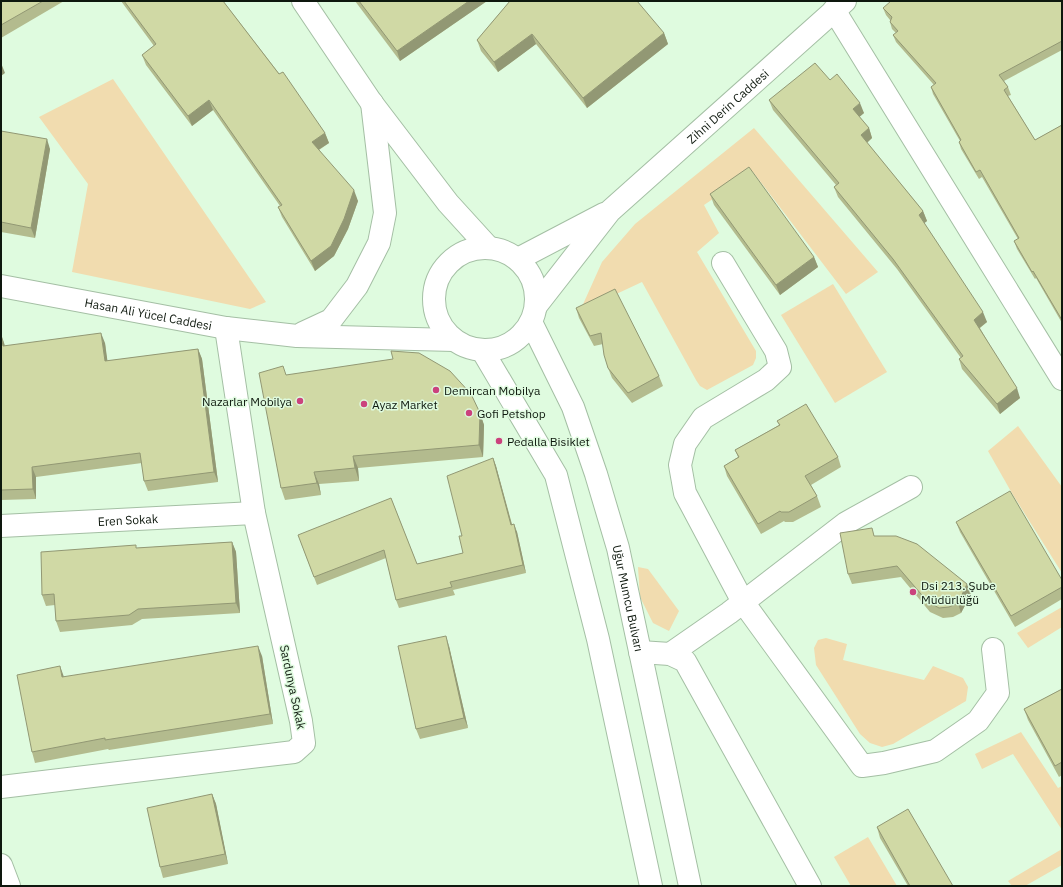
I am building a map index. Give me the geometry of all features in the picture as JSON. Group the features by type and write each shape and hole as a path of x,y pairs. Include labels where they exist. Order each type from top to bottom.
{"main road":[{"path":"303,1 372,102 448,203 489,248"},
{"path":"840,5 1062,379"},
{"name":"Zihni Derin Caddesi","path":"610,211 840,5"},
{"path":"297,336 331,320 357,286 379,243 385,213 372,102"},
{"path":"518,259 610,211"},
{"path":"534,314 536,288 529,273 518,259 504,251 489,248 473,249 458,256 445,267 437,281 434,297 436,313 443,328 454,340 468,347 482,350 497,348 511,343 523,334 534,314 610,211"},
{"path":"723,263 776,351 780,368 766,380 703,418 685,444 680,465 685,493 743,602 862,766 884,763 935,751 978,721 998,693 993,649"},
{"name":"Hasan Ali Yücel Caddesi","path":"1,286 226,328 297,336 454,340"},
{"name":"Uğur Mumcu Bulvarı","path":"534,314 573,407 618,548 690,886"},
{"name":"Sardunya Sokak","path":"1,787 294,752 304,743 301,721 254,512 226,328"},
{"path":"482,350 556,475 598,639 652,886"},
{"path":"670,654 743,602 846,523 911,487"},
{"name":"Eren Sokak","path":"1,526 254,512"},
{"path":"640,652 670,654 685,661 810,886"},
{"path":"1,865 9,886"}],"shaded area":[{"path":"113,79 266,302 250,309 72,272 88,184 39,117"},
{"path":"754,128 878,272 846,294 753,172 704,205 719,233 697,252 756,351 756,358 753,365 707,390 700,386 696,380 642,282 580,311 602,262 635,224"},
{"path":"833,284 887,372 835,403 781,315"},
{"path":"1018,426 1062,487 1062,573 1013,495 988,451"},
{"path":"638,567 648,569 679,611 669,631 653,623 640,597"},
{"path":"1062,607 1062,627 1028,648 1017,633"},
{"path":"826,638 847,644 843,660 924,680 933,666 963,678 968,687 966,701 893,744 882,747 870,743 860,734 816,665 814,648 818,640"},
{"path":"1021,732 1058,788 1062,786 1062,830 1013,754 982,769 975,754"},
{"path":"868,837 897,886 851,886 834,857"},
{"path":"1062,849 1062,865 1025,886 1012,886 1008,881"}],"building":[{"path":"1,1 43,1 1,25"},
{"path":"124,1 223,1 279,74 283,72 325,133 312,142 354,190 344,219 331,246 311,261 278,207 282,205 209,100 188,116 142,55 156,44"},
{"path":"359,1 469,1 397,51"},
{"path":"510,1 637,1 664,33 583,98 532,34 494,62 477,40"},
{"path":"891,1 1062,1 1062,41 999,75 1008,87 1004,90 1035,140 1062,125 1062,320 1014,241 1019,238 980,170 976,172 959,142 961,140 931,87 936,83 893,35 898,31 890,22 892,17 883,8"},
{"path":"815,63 830,80 837,74 860,103 853,109 869,128 861,135 923,211 919,215 983,312 974,320 1017,388 997,404 959,359 963,356 893,259 834,187 839,183 769,100"},
{"path":"1,131 47,139 31,228 1,222"},
{"path":"749,167 814,257 776,285 710,194"},
{"path":"615,289 659,376 628,393 608,368 604,355 601,333 590,336 576,308"},
{"path":"101,333 105,361 198,349 214,472 144,481 140,453 32,467 33,489 1,490 1,336 3,346"},
{"path":"391,351 419,353 450,371 471,394 480,413 479,445 353,456 355,468 314,472 317,483 281,488 259,373 283,366 286,375 393,359"},
{"path":"806,404 838,457 805,476 817,496 789,512 780,511 758,524 724,466 739,457 735,450 780,425 777,421"},
{"path":"493,458 511,525 514,524 523,565 450,582 452,587 396,600 384,550 314,577 298,535 391,498 417,564 463,553 459,536 462,536 447,476"},
{"path":"1010,491 1062,580 1062,587 1011,616 956,522"},
{"path":"872,528 874,536 896,536 917,544 967,584 958,603 949,607 939,608 927,601 897,566 848,574 840,533"},
{"path":"232,542 236,603 138,609 129,615 56,621 54,594 42,595 41,552 136,545 136,548"},
{"path":"446,636 464,718 416,729 398,646"},
{"path":"258,646 270,714 105,740 105,738 32,752 17,675 60,666 62,677"},
{"path":"1062,689 1062,762 1055,766 1024,709"},
{"path":"212,794 225,854 160,867 147,808"},
{"path":"908,809 953,886 910,886 877,827"}],"place":[{"name":"Demircan Mobilya","path":"436,390"},
{"name":"Nazarlar Mobilya","path":"300,401"},
{"name":"Ayaz Market","path":"364,404"},
{"name":"Gofi Petshop","path":"469,413"},
{"name":"Pedalla Bisiklet","path":"499,441"},
{"name":"Dsi 213. Şube Müdürlüğü","path":"913,592"}]}
